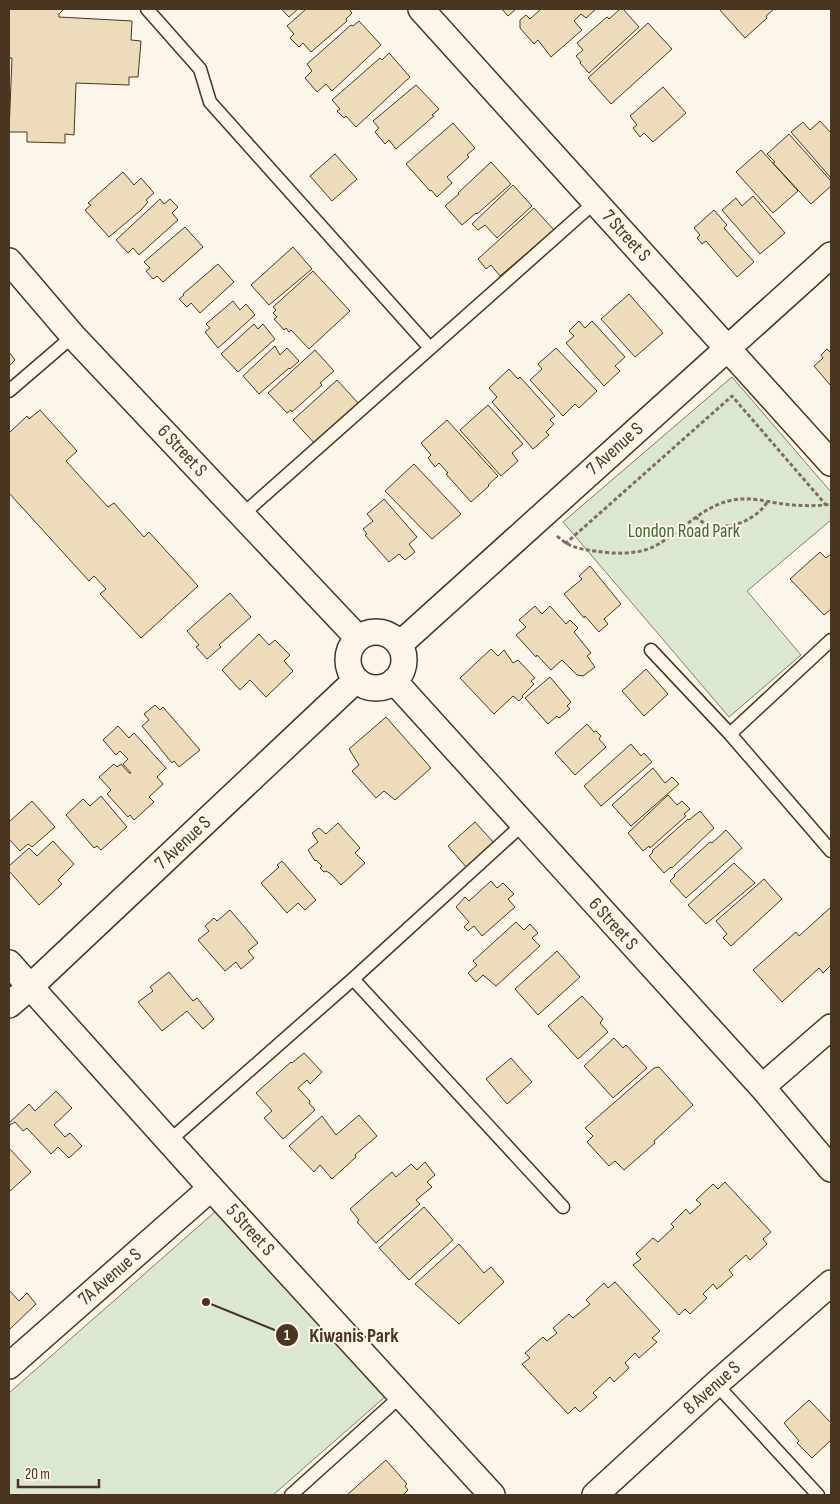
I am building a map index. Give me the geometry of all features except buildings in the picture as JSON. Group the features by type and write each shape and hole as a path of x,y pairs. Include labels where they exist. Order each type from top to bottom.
{"street":[{"name":"7 Street S","path":"421,9 831,463"},
{"name":"7 Avenue S","path":"400,644 831,254"},
{"name":"6 Street S","path":"9,262 73,336 358,638"},
{"path":"366,633 385,633 393,637 400,644 404,652 402,671 394,681 382,688 372,688 363,685 350,672 348,654 358,638 366,633"},
{"name":"7 Avenue S","path":"9,1004 30,987 356,680"},
{"name":"6 Street S","path":"394,681 762,1088 831,1169"},
{"name":"5 Street S","path":"9,963 211,1188 492,1495"},
{"path":"762,1088 831,1027"},
{"name":"7A Avenue S","path":"9,1366 211,1188"},
{"name":"8 Avenue S","path":"595,1495 716,1384 831,1283"}],"lane":[{"path":"147,9 200,69 210,102 430,348"},
{"path":"242,515 595,202"},
{"path":"9,391 73,336"},
{"path":"730,734 831,640"},
{"path":"651,650 730,734 831,851"},
{"path":"169,1141 354,979 522,824"},
{"path":"354,979 564,1206"},
{"path":"716,1384 818,1495"},
{"path":"291,1495 402,1395"}],"path":[{"path":"565,544 732,396 826,505"},
{"path":"540,517 565,544 583,550 614,553 632,552 653,547 712,507 732,500 751,498 793,505 819,506 831,504"},
{"path":"696,517 711,526 730,526 750,518 768,501"}],"green space":[{"name":"London Road Park","path":"732,377 831,492 831,520 747,591 801,655 729,717 563,522"},
{"path":"216,1211 386,1396 273,1495 9,1495 9,1393"}],"place":[{"name":"Kiwanis Park","path":"206,1302"}]}
